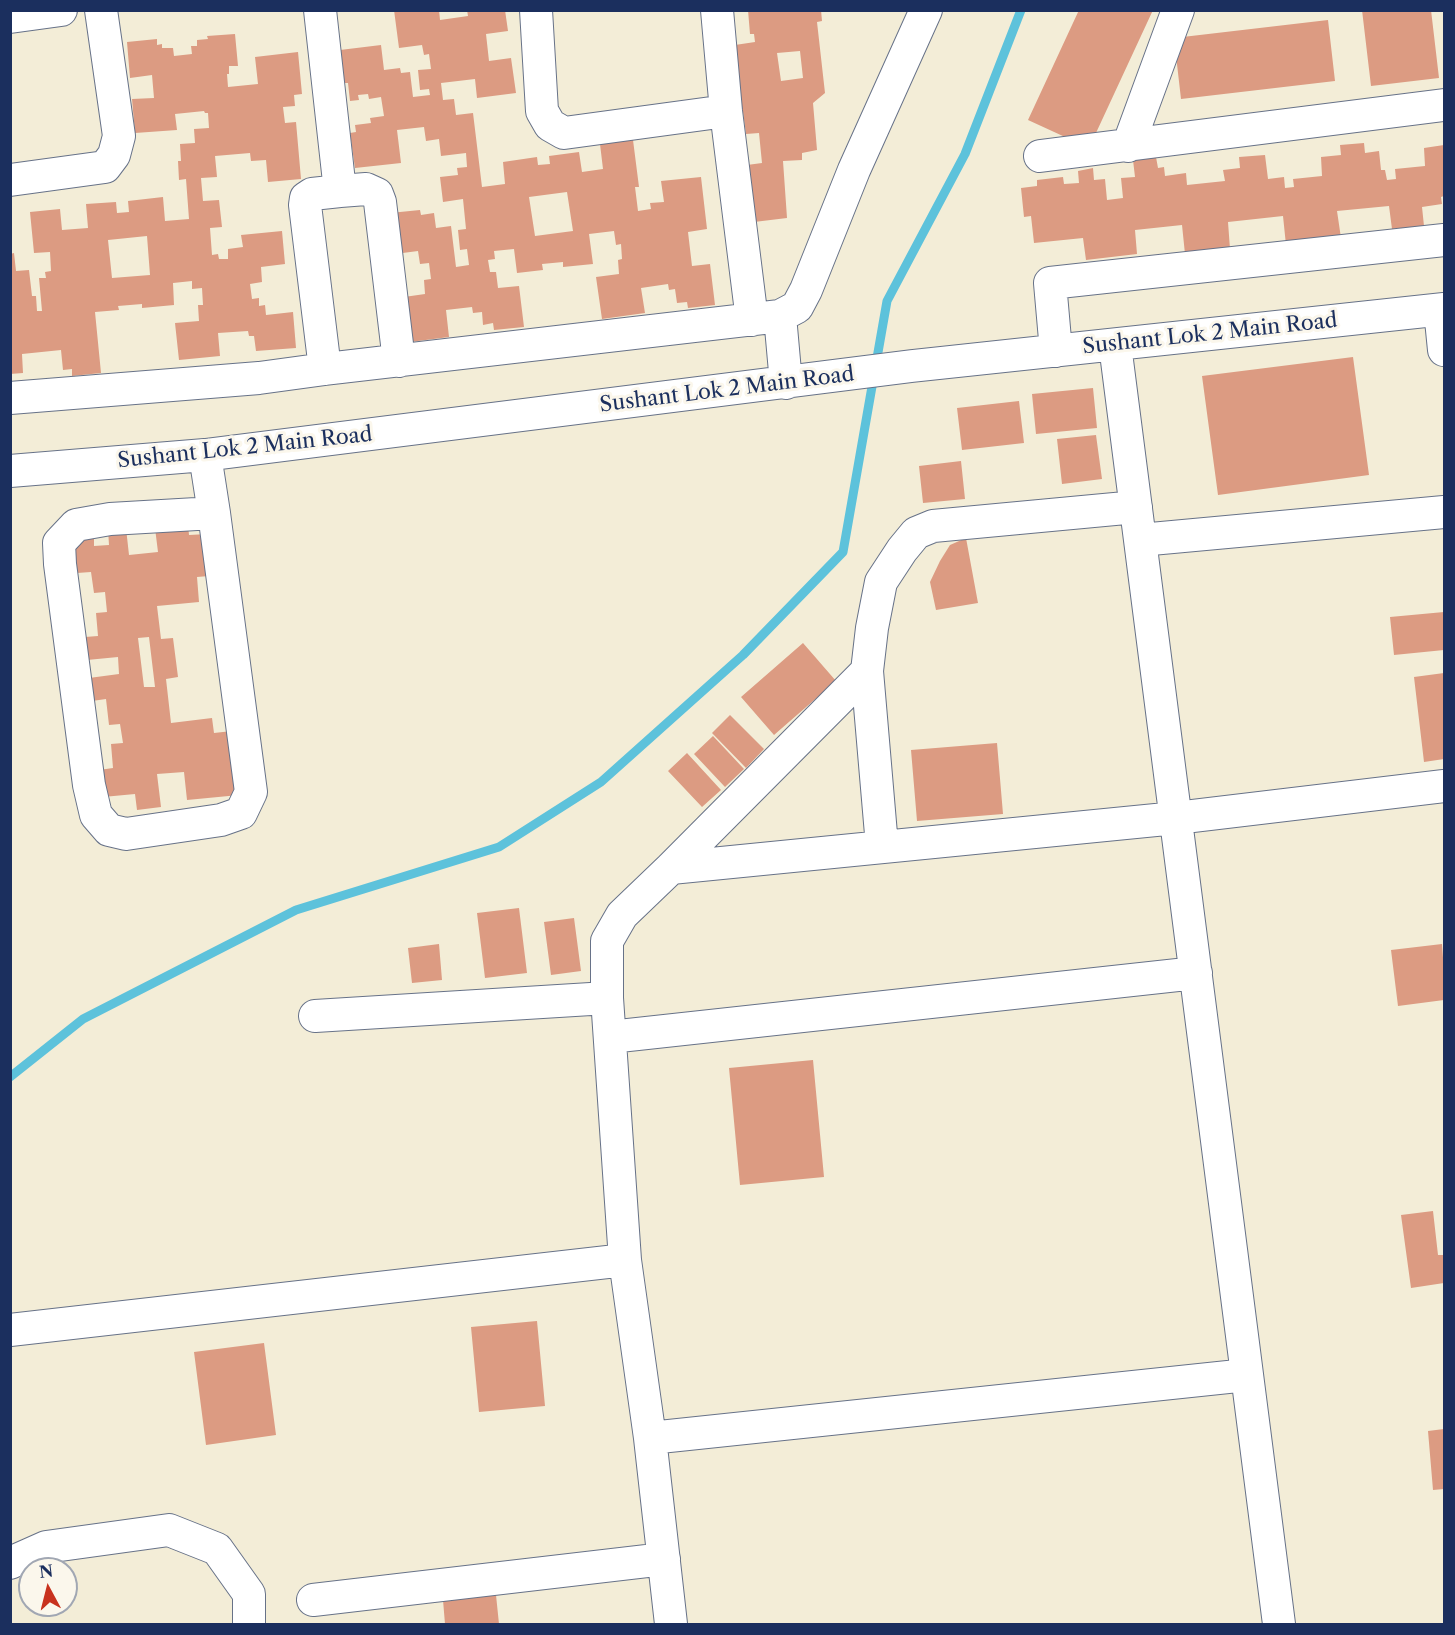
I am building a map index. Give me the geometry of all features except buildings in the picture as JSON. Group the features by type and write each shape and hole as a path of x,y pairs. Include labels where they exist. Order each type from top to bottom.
{"street":[{"path":"10,17 61,10"},
{"path":"10,180 105,167 114,156 118,136 100,10"},
{"path":"320,10 340,191"},
{"path":"536,10 542,111 550,125 564,133 726,111"},
{"path":"717,10 726,111 766,318 786,383"},
{"path":"10,398 259,378 766,318 797,307 854,170 926,10"},
{"path":"1128,146 1178,10"},
{"path":"1040,156 1444,105"},
{"path":"325,369 304,205 306,198 312,194 366,189 377,194 380,202 399,361"},
{"path":"1056,351 1050,283 1444,240"},
{"path":"1442,309 1444,350"},
{"name":"Sushant Lok 2 Main Road","path":"10,471 205,455 875,371 1442,309"},
{"path":"1115,345 1279,1624"},
{"path":"205,455 214,513 251,792 241,813 221,820 126,834 109,830 96,815 89,785 59,543 76,525 110,519 214,513"},
{"path":"882,846 867,671 881,582 902,550 916,533 933,526 1136,507"},
{"path":"1140,540 1444,512"},
{"path":"671,1624 650,1438 625,1260 607,998 607,941 622,915 867,671"},
{"path":"671,868 1176,818 1444,786"},
{"path":"610,1037 1196,973"},
{"path":"315,1016 607,998"},
{"path":"10,1330 625,1260"},
{"path":"650,1438 1247,1375"},
{"path":"10,1563 46,1547 169,1530 217,1550 249,1594 249,1624"},
{"path":"313,1600 664,1560"}],"waterway":[{"path":"10,1077 83,1019 296,910 499,847 601,782 743,655 843,552 887,301 965,154 1021,10"}]}
